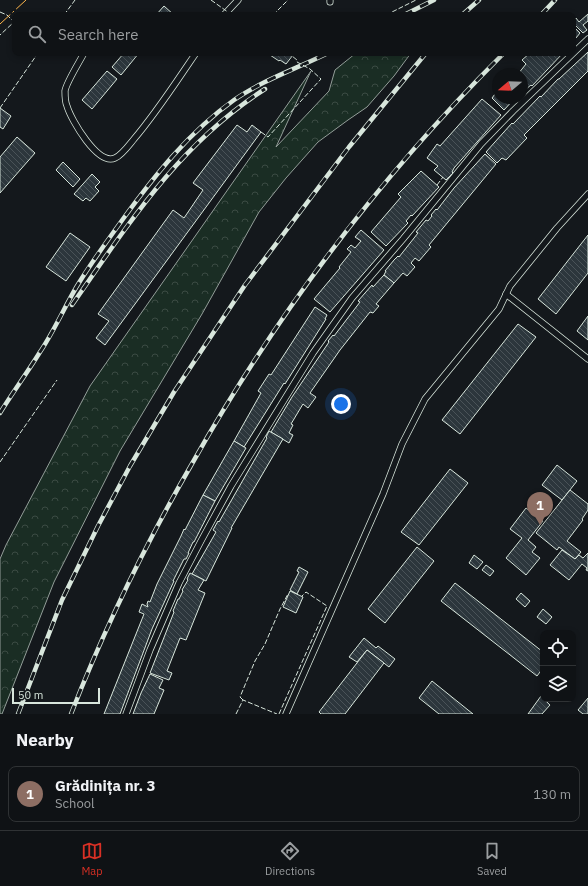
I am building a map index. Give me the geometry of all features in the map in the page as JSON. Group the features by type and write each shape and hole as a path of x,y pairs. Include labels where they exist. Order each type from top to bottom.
{"lane":[{"path":"227,12 238,0"},
{"path":"576,51 588,39"},
{"path":"82,56 65,90 66,106 79,130 94,149 104,158 110,160 116,158 127,148 148,123 194,56"},
{"path":"126,714 150,650 179,583 231,486 313,352 352,298 403,240 481,144 570,56"},
{"path":"286,714 412,423 425,399 499,309 510,286 557,228 588,194"},
{"path":"506,294 588,359"}],"green space":[{"path":"352,56 409,56 394,76 367,107 318,142 286,178 259,212 202,314 120,451 54,582 2,714 0,714 0,559 6,545 90,386 311,71 276,147 329,91 335,70"}],"building":[{"path":"164,6 171,12 159,12"},
{"path":"588,14 588,21 583,25 587,30 583,33 576,26 576,18 579,22"},
{"path":"576,29 580,33 576,38"},
{"path":"588,52 588,71 524,135 527,138 506,160 502,158 497,163 486,152 512,123 513,124 540,96 541,97 558,79"},
{"path":"121,56 137,56 121,75 112,67"},
{"path":"272,56 292,56 286,64 280,60 279,61"},
{"path":"527,56 560,56 532,86 531,85 528,88 528,68 523,68 526,64 522,60"},
{"path":"107,71 117,79 92,109 82,100"},
{"path":"482,99 501,115 454,168 453,173 446,180 434,170 438,166 427,158 437,144 440,146"},
{"path":"498,104 510,104 504,110"},
{"path":"0,108 11,116 3,129 0,127"},
{"path":"237,125 247,132 252,125 261,132 105,345 96,338 109,321 98,314 173,210 184,218 203,190 193,183"},
{"path":"17,137 35,153 0,193 0,157"},
{"path":"485,154 496,164 429,245 431,247 419,261 415,258 411,263 415,267 407,276 403,273 394,283 384,275 385,271 398,256 399,257 418,233 416,232 426,220 428,221 436,209 437,210 454,188"},
{"path":"63,162 80,179 73,187 56,170"},
{"path":"421,171 439,187 412,216 411,215 406,221 408,223 386,246 371,232 401,197 398,194"},
{"path":"92,174 100,182 95,187 99,191 90,201 86,198 83,201 74,194"},
{"path":"361,230 384,250 330,312 314,299 340,268 339,267 351,252 347,249 351,245 355,248 361,241 355,237"},
{"path":"70,233 90,247 66,281 46,267"},
{"path":"588,235 588,273 556,314 538,299"},
{"path":"384,275 394,283 376,304 379,306 373,313 370,312 340,350 310,393 316,397 308,408 303,404 291,424 293,425 289,433 293,435 289,443 271,432 292,397 329,342 328,341 333,335 334,336 360,302 358,301 372,285 373,287"},
{"path":"315,307 327,315 326,319 244,447 234,441 261,393 258,391 269,374 271,375"},
{"path":"588,316 588,340 577,331"},
{"path":"518,324 536,337 460,434 442,420"},
{"path":"269,431 283,439 231,528 206,581 192,574 216,532 213,530 267,438 266,437"},
{"path":"234,441 246,448 215,501 203,495"},
{"path":"557,465 577,481 562,500 542,485"},
{"path":"450,469 468,483 419,545 401,532"},
{"path":"570,490 588,504 588,510 582,519 583,520 567,541 581,552 575,559 559,547 557,550 536,533"},
{"path":"203,495 215,501 193,542 186,559 184,559 173,581 152,629 120,714 104,714 144,614 139,612 142,604 148,607 148,601 150,602 157,584 184,529 185,530"},
{"path":"526,508 543,521 528,540 536,547 532,552 540,558 526,575 506,558 522,538 510,529"},
{"path":"417,547 434,561 385,623 368,609"},
{"path":"562,550 575,559 579,555 583,558 588,553 588,571 582,564 569,580 550,565"},
{"path":"474,555 483,562 477,569 469,563"},
{"path":"486,565 494,571 490,576 482,570"},
{"path":"299,567 308,572 297,594 290,590 299,572 297,571"},
{"path":"190,573 204,580 198,590 205,593 186,640 180,638 167,671 172,673 169,680 150,673 174,612 173,611"},
{"path":"455,583 540,650 540,672 537,676 441,601"},
{"path":"290,591 303,597 296,613 283,607"},
{"path":"521,593 530,601 525,607 516,599"},
{"path":"543,609 552,617 546,624 537,617"},
{"path":"364,638 376,648 378,646 395,659 389,667 367,650 357,662 349,657"},
{"path":"367,650 384,663 345,714 321,714 319,712"},
{"path":"150,674 163,680 159,688 164,690 154,714 133,714 141,693"},
{"path":"432,681 473,714 439,714 419,698"},
{"path":"540,697 540,702 547,702 550,705 542,714 528,714"},
{"path":"588,698 588,714 583,714 578,710"}],"railway":[{"path":"410,12 434,0"},
{"path":"465,12 479,0"},
{"path":"544,12 555,0"},
{"path":"0,413 45,344 93,260 160,170 202,126 234,100 268,81 322,56"},
{"path":"18,714 62,600 98,526 130,466 174,392 245,285 349,147 424,56"},
{"path":"71,714 112,617 159,523 193,462 260,351 296,298 374,196 415,147 501,56"},
{"path":"72,305 135,215 181,160 207,134 234,111 265,89"}],"fence":[{"path":"66,12 75,0"},
{"path":"211,0 228,12"},
{"path":"276,12 288,0"},
{"path":"392,12 416,0"},
{"path":"0,12 7,15 12,20"},
{"path":"0,35 12,24"},
{"path":"0,108 36,56"},
{"path":"261,132 268,137 321,79 310,69 297,62 297,60 292,56"},
{"path":"437,185 443,177"},
{"path":"0,462 57,380"},
{"path":"279,714 327,606 306,592 302,596"},
{"path":"243,700 240,697 255,661 265,644 288,594"},
{"path":"236,714 243,700 277,714"}],"power":[{"path":"13,12 26,0"},
{"path":"0,24 12,13"}],"place":[{"name":"Grădinița nr. 3","path":"540,525"}]}
